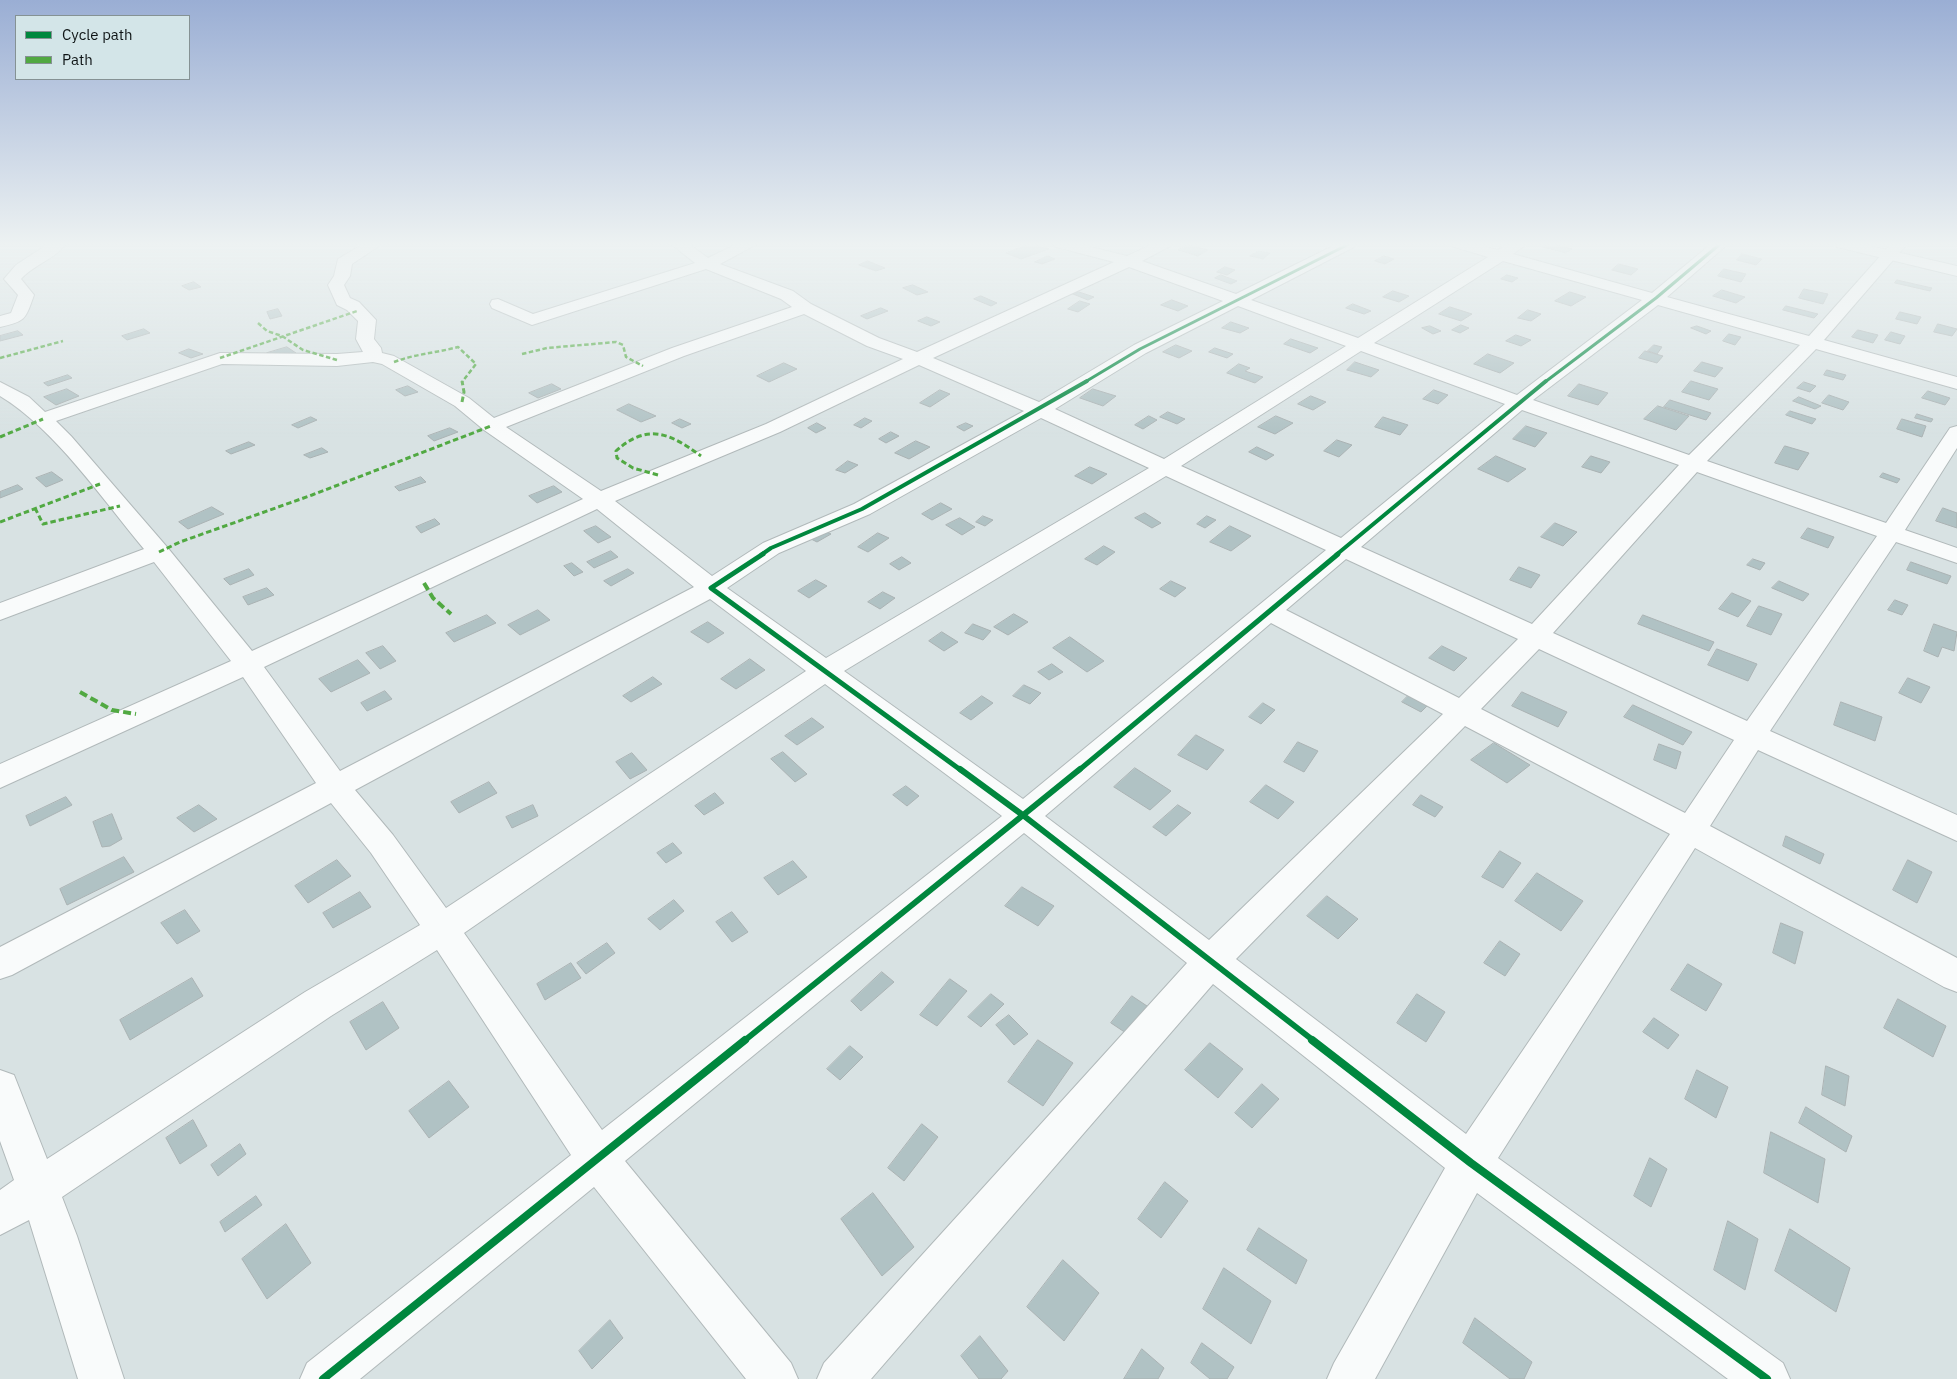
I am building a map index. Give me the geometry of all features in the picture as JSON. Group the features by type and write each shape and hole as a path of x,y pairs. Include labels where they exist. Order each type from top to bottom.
{"street":[{"path":"0,322 18,316 21,308"},
{"path":"355,308 366,320 364,339 372,348 373,357"},
{"path":"507,308 532,320 568,308"},
{"path":"491,426 678,352 804,308"},
{"path":"806,308 873,342 918,358 1040,410 1957,829"},
{"path":"0,777 643,480 773,428 1025,308"},
{"path":"0,964 711,588 770,548 862,509 1040,410 1140,349 1224,308"},
{"path":"1260,308 1957,556"},
{"path":"0,1214 318,1004 442,929 825,671 1164,468 1417,308"},
{"path":"323,1379 1024,816 1519,402 1642,308"},
{"path":"1692,308 1957,383"},
{"path":"840,1379 1211,961 1461,713 1693,463 1812,343 1843,308"},
{"path":"42,419 220,358 337,360 373,357 394,362 462,402 491,426 600,501 711,588 1024,816 1471,1163 1767,1379"},
{"path":"0,388 22,401 42,419 159,552 247,663 336,788 382,844 442,929 596,1158 775,1379"},
{"path":"1350,1379 1471,1163 1752,736 1892,533 1957,432"},
{"path":"0,612 159,552"},
{"path":"1268,611 1461,713 1690,830 1957,976"},
{"path":"0,1088 56,1236 101,1379"}],"building":[{"path":"880,308 888,311 867,319 861,316"},
{"path":"1069,308 1083,308 1078,312"},
{"path":"1171,308 1183,308 1178,311"},
{"path":"1347,308 1364,308 1371,311 1364,314"},
{"path":"1448,308 1454,308 1472,314 1461,321 1439,314"},
{"path":"1795,308 1818,314 1814,318 1783,310"},
{"path":"278,309 282,316 270,319 267,312"},
{"path":"1528,310 1541,314 1531,321 1518,318"},
{"path":"1900,312 1921,317 1917,324 1896,319"},
{"path":"927,317 940,322 931,326 918,321"},
{"path":"1231,322 1249,328 1240,333 1222,328"},
{"path":"1938,324 1957,329 1952,336 1934,332"},
{"path":"1461,325 1469,328 1460,333 1452,330"},
{"path":"1430,326 1441,331 1433,334 1422,328"},
{"path":"1697,326 1711,331 1706,334 1691,328"},
{"path":"144,329 150,333 127,340 122,336"},
{"path":"1858,330 1878,335 1873,343 1852,337"},
{"path":"18,331 23,335 0,341 0,336"},
{"path":"1891,332 1905,336 1900,344 1885,340"},
{"path":"1729,334 1741,337 1735,345 1723,341"},
{"path":"1516,335 1531,340 1521,346 1506,341"},
{"path":"1291,339 1318,348 1310,353 1284,344"},
{"path":"1176,345 1192,351 1179,358 1163,352"},
{"path":"1654,345 1662,347 1657,354 1648,351"},
{"path":"287,347 296,353 277,360 267,353"},
{"path":"1215,348 1233,354 1227,358 1209,352"},
{"path":"189,349 203,354 191,358 179,353"},
{"path":"1645,351 1663,356 1657,363 1639,358"},
{"path":"1488,354 1514,363 1500,373 1474,364"},
{"path":"1355,362 1379,370 1371,377 1347,370"},
{"path":"1702,362 1723,368 1715,377 1694,371"},
{"path":"784,363 797,369 769,382 757,376"},
{"path":"1239,364 1250,368 1245,371 1263,377 1255,383 1227,373"},
{"path":"1827,370 1846,375 1843,380 1824,375"},
{"path":"68,375 72,378 48,386 44,383"},
{"path":"1691,381 1718,389 1709,400 1682,392"},
{"path":"1804,382 1816,386 1810,392 1797,388"},
{"path":"552,384 561,389 538,398 529,393"},
{"path":"1579,384 1608,393 1598,405 1568,396"},
{"path":"408,386 418,392 405,396 396,390"},
{"path":"67,389 79,396 56,405 44,397"},
{"path":"1093,389 1116,396 1103,406 1080,398"},
{"path":"940,390 950,394 930,407 920,403"},
{"path":"1434,390 1448,395 1438,404 1423,399"},
{"path":"1928,391 1950,398 1945,405 1922,398"},
{"path":"1829,395 1849,402 1843,410 1822,403"},
{"path":"1311,396 1326,402 1313,410 1298,404"},
{"path":"1799,397 1821,406 1815,409 1793,401"},
{"path":"1670,400 1711,413 1706,420 1664,407"},
{"path":"629,404 656,416 641,422 617,410"},
{"path":"1658,406 1689,416 1676,430 1644,419"},
{"path":"1790,411 1816,419 1812,424 1786,415"},
{"path":"1168,412 1185,419 1177,424 1160,417"},
{"path":"1917,414 1933,419 1931,422 1915,418"},
{"path":"1149,416 1157,420 1143,429 1135,425"},
{"path":"1276,416 1293,423 1275,434 1258,427"},
{"path":"311,417 317,420 298,428 292,425"},
{"path":"1383,417 1408,425 1400,435 1375,427"},
{"path":"865,418 872,421 861,428 854,425"},
{"path":"680,419 691,424 682,428 672,423"},
{"path":"1902,419 1926,426 1922,437 1897,429"},
{"path":"817,423 826,428 816,433 808,428"},
{"path":"966,423 973,426 964,431 957,427"},
{"path":"1526,426 1547,433 1535,447 1513,439"},
{"path":"450,428 458,432 434,441 428,436"},
{"path":"891,432 899,436 886,443 879,439"},
{"path":"1337,440 1352,445 1339,457 1324,451"},
{"path":"916,441 930,447 909,459 895,453"},
{"path":"249,442 255,445 231,454 226,451"},
{"path":"1785,446 1809,453 1798,470 1775,463"},
{"path":"1257,447 1274,455 1266,460 1249,452"},
{"path":"322,448 328,452 310,458 304,455"},
{"path":"1496,456 1526,469 1508,482 1478,469"},
{"path":"1591,456 1610,462 1601,473 1582,467"},
{"path":"848,461 858,465 845,473 836,470"},
{"path":"1090,467 1107,474 1092,484 1075,476"},
{"path":"52,472 63,480 46,487 36,478"},
{"path":"1883,473 1900,479 1897,483 1880,477"},
{"path":"421,477 426,482 399,491 395,487"},
{"path":"18,485 23,489 0,498 0,492"},
{"path":"554,486 562,492 537,503 529,496"},
{"path":"941,503 952,509 932,520 922,514"},
{"path":"212,507 224,514 188,529 179,522"},
{"path":"1943,508 1957,513 1957,528 1936,521"},
{"path":"1145,513 1161,523 1152,528 1135,518"},
{"path":"983,516 993,520 985,526 976,522"},
{"path":"1207,516 1216,520 1205,528 1197,524"},
{"path":"960,518 975,527 962,535 946,525"},
{"path":"435,519 440,524 421,533 416,527"},
{"path":"1555,523 1577,532 1563,546 1541,537"},
{"path":"596,526 611,537 598,543 584,531"},
{"path":"1230,526 1251,536 1231,551 1210,542"},
{"path":"1808,528 1834,537 1828,548 1801,538"},
{"path":"823,530 831,534 817,542 809,538"},
{"path":"878,533 889,538 868,552 858,547"},
{"path":"1104,546 1115,552 1097,565 1085,559"},
{"path":"611,551 618,557 594,568 587,562"},
{"path":"902,557 911,563 899,570 890,564"},
{"path":"1753,559 1765,563 1760,570 1747,565"},
{"path":"1911,562 1951,576 1947,584 1907,570"},
{"path":"572,563 583,572 574,576 564,566"},
{"path":"1519,567 1540,575 1531,588 1510,580"},
{"path":"249,569 254,575 230,585 224,579"},
{"path":"628,569 634,573 611,586 604,581"},
{"path":"816,580 827,586 809,598 798,591"},
{"path":"1171,581 1186,588 1175,597 1160,589"},
{"path":"1779,581 1809,594 1803,601 1772,588"},
{"path":"267,588 274,595 248,605 243,597"},
{"path":"883,592 895,598 880,609 868,602"},
{"path":"1732,593 1751,601 1738,617 1719,609"},
{"path":"1895,600 1908,605 1902,615 1888,610"},
{"path":"1759,606 1782,614 1771,635 1747,626"},
{"path":"538,610 550,620 520,635 508,625"},
{"path":"1014,614 1028,622 1008,635 994,627"},
{"path":"487,615 496,623 454,642 446,633"},
{"path":"1643,615 1714,642 1709,651 1638,624"},
{"path":"708,622 724,633 708,643 691,632"},
{"path":"973,624 991,631 983,640 965,633"},
{"path":"1934,624 1957,632 1954,651 1942,647 1938,657 1924,651"},
{"path":"942,632 958,642 944,651 929,641"},
{"path":"1070,637 1104,661 1087,672 1053,648"},
{"path":"383,646 396,661 380,669 366,653"},
{"path":"1442,646 1467,658 1454,671 1429,658"},
{"path":"1717,649 1757,664 1748,681 1708,665"},
{"path":"750,659 765,670 736,689 721,679"},
{"path":"358,660 370,673 331,692 319,679"},
{"path":"1052,664 1063,672 1049,680 1038,672"},
{"path":"653,677 662,684 631,702 623,696"},
{"path":"1908,678 1930,687 1921,703 1899,693"},
{"path":"1024,685 1041,693 1030,704 1013,696"},
{"path":"385,691 392,699 367,711 361,703"},
{"path":"1522,692 1567,712 1558,727 1512,706"},
{"path":"1409,695 1428,705 1421,712 1402,702"},
{"path":"982,696 993,703 971,720 960,713"},
{"path":"1841,702 1882,717 1875,741 1834,725"},
{"path":"1263,703 1275,710 1261,724 1249,717"},
{"path":"1633,705 1692,732 1683,745 1624,717"},
{"path":"812,718 824,727 797,745 785,736"},
{"path":"1196,735 1224,750 1207,770 1178,755"},
{"path":"1298,742 1318,751 1304,772 1284,762"},
{"path":"1494,743 1530,765 1507,783 1471,760"},
{"path":"1659,744 1681,752 1676,769 1654,760"},
{"path":"783,752 807,774 795,782 771,759"},
{"path":"632,753 647,770 630,779 616,762"},
{"path":"1135,768 1171,791 1150,810 1114,787"},
{"path":"489,782 497,793 459,813 451,802"},
{"path":"1266,785 1294,802 1278,819 1250,802"},
{"path":"906,786 919,796 907,806 893,795"},
{"path":"715,793 724,803 704,815 695,806"},
{"path":"1421,795 1443,807 1435,817 1413,805"},
{"path":"66,797 72,805 30,826 26,816"},
{"path":"199,805 217,819 194,832 177,818"},
{"path":"533,805 538,816 512,828 506,817"},
{"path":"1178,805 1191,813 1166,836 1153,827"},
{"path":"112,814 122,839 110,846 102,847 93,822"},
{"path":"1786,836 1824,854 1820,864 1783,846"},
{"path":"673,843 682,853 666,863 657,853"},
{"path":"1500,851 1521,863 1503,888 1482,877"},
{"path":"124,857 134,872 67,905 60,889"},
{"path":"337,860 351,876 308,903 295,886"},
{"path":"1908,860 1932,872 1917,903 1893,890"},
{"path":"793,861 807,877 778,895 764,878"},
{"path":"1537,873 1583,901 1561,931 1515,901"},
{"path":"1022,887 1054,906 1038,926 1005,906"},
{"path":"360,892 371,907 333,928 323,913"},
{"path":"1327,896 1358,919 1338,939 1307,916"},
{"path":"674,900 684,911 660,930 648,919"},
{"path":"185,910 200,931 177,944 161,923"},
{"path":"732,912 748,932 732,942 716,922"},
{"path":"1781,923 1803,932 1795,964 1773,953"},
{"path":"1500,941 1520,954 1505,976 1484,963"},
{"path":"607,943 615,953 586,974 577,963"},
{"path":"571,963 581,978 545,1000 537,984"},
{"path":"1688,964 1722,984 1706,1011 1671,990"},
{"path":"882,972 894,982 861,1011 851,1001"},
{"path":"192,978 203,996 130,1040 120,1020"},
{"path":"950,979 967,991 937,1026 920,1015"},
{"path":"991,994 1004,1004 981,1027 968,1017"},
{"path":"1417,994 1445,1012 1426,1042 1397,1023"},
{"path":"1132,996 1147,1006 1126,1033 1111,1023"},
{"path":"1898,999 1946,1026 1933,1057 1884,1028"},
{"path":"383,1002 399,1028 366,1050 350,1022"},
{"path":"1009,1015 1028,1034 1014,1045 996,1025"},
{"path":"1654,1018 1679,1035 1668,1049 1643,1032"},
{"path":"1038,1040 1073,1063 1043,1106 1008,1082"},
{"path":"1210,1043 1243,1069 1218,1098 1185,1070"},
{"path":"850,1046 863,1057 840,1080 827,1069"},
{"path":"1826,1066 1849,1076 1845,1106 1822,1095"},
{"path":"1697,1070 1728,1087 1716,1118 1685,1099"},
{"path":"449,1081 469,1107 429,1138 409,1111"},
{"path":"1262,1084 1279,1099 1252,1128 1235,1113"},
{"path":"1806,1107 1852,1136 1846,1152 1799,1123"},
{"path":"193,1120 207,1146 180,1164 166,1138"},
{"path":"922,1124 938,1137 904,1181 888,1168"},
{"path":"1771,1132 1825,1159 1818,1203 1764,1173"},
{"path":"240,1144 246,1154 218,1176 211,1165"},
{"path":"1650,1158 1667,1169 1651,1207 1634,1196"},
{"path":"1165,1182 1188,1201 1161,1238 1138,1219"},
{"path":"873,1193 914,1247 882,1276 841,1219"},
{"path":"256,1196 262,1205 225,1232 220,1222"},
{"path":"1728,1221 1758,1239 1745,1290 1714,1270"},
{"path":"286,1224 311,1263 267,1299 242,1259"},
{"path":"1259,1228 1307,1260 1296,1284 1247,1250"},
{"path":"1790,1229 1850,1268 1836,1312 1775,1271"},
{"path":"1063,1260 1099,1293 1064,1341 1027,1307"},
{"path":"1224,1268 1271,1301 1251,1344 1203,1309"},
{"path":"1475,1318 1532,1362 1524,1379 1510,1379 1463,1343"},
{"path":"610,1320 623,1338 592,1369 579,1351"},
{"path":"980,1336 1008,1371 1001,1379 979,1379 961,1356"},
{"path":"1202,1343 1234,1367 1227,1379 1210,1379 1191,1363"},
{"path":"1142,1349 1164,1368 1158,1379 1124,1379"}],"marked path":[{"path":"220,358 322,321 357,311"},
{"path":"258,323 267,331 282,336 303,350 337,360"},
{"path":"0,358 63,341"},
{"path":"522,354 547,348 616,342 623,345 626,357 643,366"},
{"path":"394,362 413,355 429,355 458,347 476,364 462,381 464,392 462,402"},
{"path":"0,437 43,419"},
{"path":"159,552 180,542 312,495 491,426"},
{"path":"658,475 633,468 617,458 616,451 636,438 655,433 671,436 701,456"},
{"path":"0,522 100,484"},
{"path":"35,508 43,524 120,506"},
{"path":"424,583 433,598 451,614"},
{"path":"80,692 112,710 136,714"}],"cycle path":[{"path":"1221,308 1140,349 1040,410 862,509 771,548 711,588 1024,816 1471,1163 1767,1379"},
{"path":"323,1379 1024,816 1519,402 1642,308"}]}
